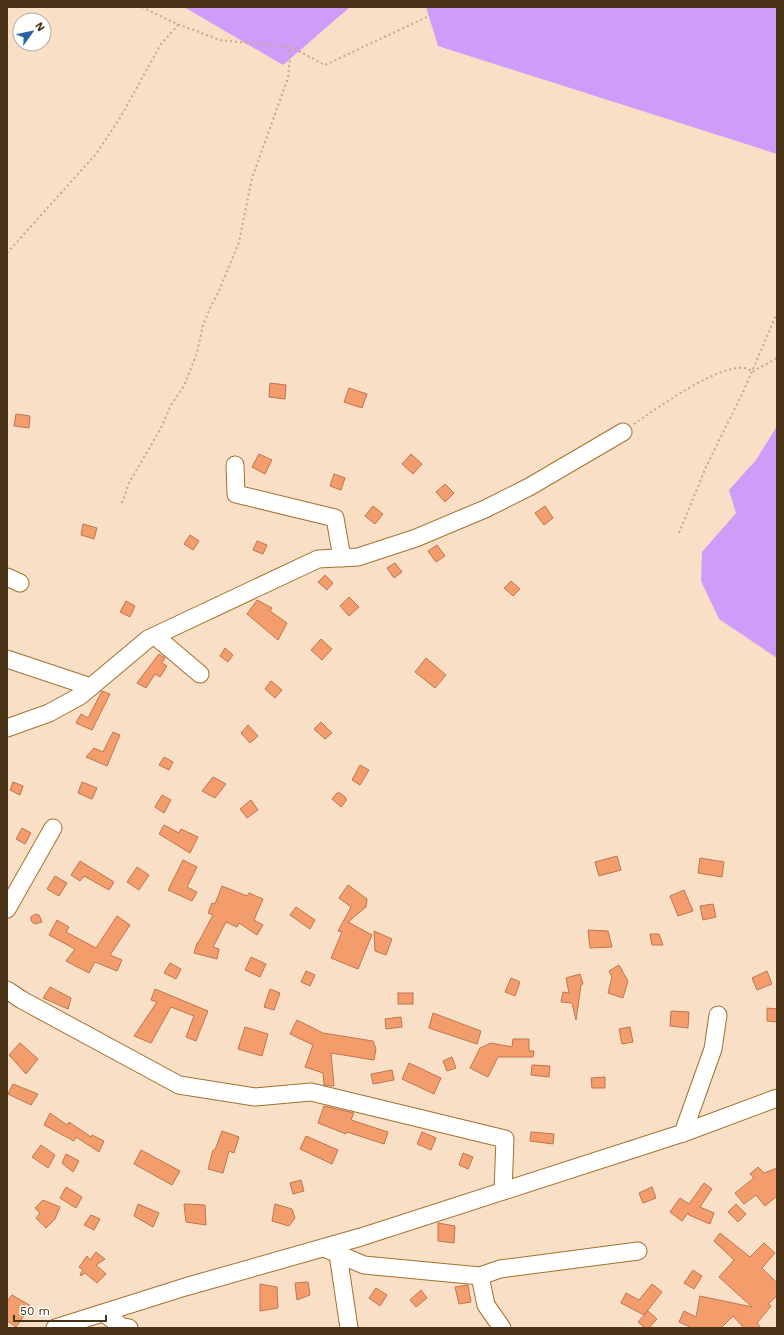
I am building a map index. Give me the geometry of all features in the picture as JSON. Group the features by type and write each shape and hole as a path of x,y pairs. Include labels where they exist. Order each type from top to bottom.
{"street":[{"path":"7,728 50,713 80,696 148,639 318,559 358,557 416,538 485,509 529,486 623,432"},
{"path":"235,465 236,494 335,518 342,558"},
{"path":"155,636 200,674"},
{"path":"7,659 91,687"},
{"path":"7,908 53,828"},
{"path":"7,990 22,1000 180,1085 255,1097 311,1092 505,1139 503,1191"},
{"path":"683,1133 714,1049 718,1016"},
{"path":"55,1328 185,1287 331,1251 503,1191 683,1133 777,1098"},
{"path":"331,1251 364,1266 480,1276 500,1269 638,1251"},
{"path":"331,1251 350,1328"},
{"path":"480,1276 486,1305 502,1328"},
{"path":"104,1313 122,1327 129,1328"}],"path":[{"path":"142,7 179,24 220,40 291,47 325,65 429,16"},
{"path":"7,254 96,154 120,118 161,44 179,24"},
{"path":"122,503 129,483 160,428 171,405 184,386 196,353 208,312 239,242 252,178 288,78 291,47"},
{"path":"679,533 706,467 752,372 777,313"},
{"path":"752,372 777,358"},
{"path":"623,432 661,406 722,371 745,367 752,372"}],"shaded area":[{"path":"184,7 350,7 283,65"},
{"path":"426,7 777,7 777,154 438,46"},
{"path":"777,426 777,658 719,619 701,581 702,552 736,513 729,490 756,460"}],"building":[{"path":"270,383 286,385 285,399 269,397"},
{"path":"349,388 367,394 362,408 344,402"},
{"path":"16,414 30,416 29,428 14,426"},
{"path":"259,454 272,460 265,474 252,467"},
{"path":"411,454 422,464 413,474 402,464"},
{"path":"334,474 345,478 341,490 330,486"},
{"path":"445,484 454,493 445,502 436,492"},
{"path":"373,506 383,514 375,524 365,516"},
{"path":"545,506 553,518 544,525 535,513"},
{"path":"83,524 97,528 94,539 81,535"},
{"path":"190,535 199,541 193,550 184,544"},
{"path":"257,541 267,545 263,554 253,550"},
{"path":"437,545 445,556 436,562 428,551"},
{"path":"395,563 402,572 394,578 387,568"},
{"path":"325,575 333,583 327,590 318,582"},
{"path":"511,581 520,589 513,596 504,588"},
{"path":"349,597 359,607 349,616 340,606"},
{"path":"257,600 272,608 270,611 287,623 278,640 247,614"},
{"path":"126,601 135,606 130,617 120,612"},
{"path":"321,639 332,649 322,660 311,650"},
{"path":"225,648 233,655 228,662 220,656"},
{"path":"159,654 165,658 162,663 167,666 160,677 155,674 146,688 137,683"},
{"path":"426,658 446,675 435,688 415,672"},
{"path":"271,681 282,690 275,698 265,689"},
{"path":"102,691 110,694 92,730 76,723 81,714 88,718"},
{"path":"321,722 332,733 325,739 314,729"},
{"path":"248,725 258,736 250,743 241,733"},
{"path":"113,732 120,735 107,766 86,757 94,748 103,752"},
{"path":"164,757 173,762 169,770 159,765"},
{"path":"360,765 369,770 360,785 352,780"},
{"path":"213,777 226,784 215,798 202,791"},
{"path":"13,782 23,786 20,795 10,790"},
{"path":"82,782 97,788 92,799 78,793"},
{"path":"337,793 340,793 346,798 346,801 341,807 332,799"},
{"path":"162,795 171,800 164,813 155,807"},
{"path":"251,800 258,810 247,818 240,809"},
{"path":"164,825 179,833 181,829 198,837 190,853 159,834"},
{"path":"22,828 31,833 25,844 16,839"},
{"path":"617,856 621,870 599,876 595,862"},
{"path":"700,858 724,862 722,877 698,873"},
{"path":"183,860 197,867 187,887 197,892 192,901 168,890"},
{"path":"80,861 114,882 109,890 84,876 80,881 71,875"},
{"path":"137,867 149,875 139,890 127,882"},
{"path":"55,876 67,883 59,896 47,889"},
{"path":"348,885 367,899 366,907 348,922 372,935 358,969 331,958 342,932 338,931 351,907 339,898"},
{"path":"222,886 247,896 249,893 263,899 254,920 263,925 257,935 239,923 237,927 226,922 213,947 219,949 217,959 194,953 197,943 213,915 208,913 212,903 215,904"},
{"path":"684,890 693,911 678,916 670,896"},
{"path":"713,904 716,917 703,920 700,906"},
{"path":"296,907 315,920 310,929 290,915"},
{"path":"35,914 39,915 42,922 35,924 31,921 31,917"},
{"path":"117,916 130,925 110,955 122,960 117,971 95,962 89,973 66,961 75,949 49,935 57,920 69,927 66,932 96,948"},
{"path":"588,930 608,931 612,947 590,948"},
{"path":"374,931 392,939 386,955 375,951"},
{"path":"650,934 659,934 663,945 652,945"},
{"path":"251,957 266,964 260,977 245,970"},
{"path":"170,963 181,969 176,979 164,973"},
{"path":"619,965 628,981 623,998 608,993 612,977 609,971"},
{"path":"306,971 315,975 310,986 301,982"},
{"path":"767,971 772,984 757,990 752,978"},
{"path":"580,974 583,984 581,985 576,1020 572,1003 561,1002 563,992 569,993 566,978"},
{"path":"511,978 520,982 515,996 505,992"},
{"path":"50,987 71,998 68,1009 43,998"},
{"path":"155,989 208,1011 196,1041 186,1037 194,1016 171,1007 151,1043 134,1036 157,1002 151,1000"},
{"path":"270,989 280,993 274,1010 264,1007"},
{"path":"398,993 413,993 413,1004 398,1004"},
{"path":"767,1008 777,1009 777,1022 767,1021"},
{"path":"671,1011 689,1012 688,1028 670,1026"},
{"path":"433,1013 481,1031 477,1044 429,1028"},
{"path":"401,1017 402,1027 386,1029 385,1019"},
{"path":"297,1020 323,1033 373,1041 376,1049 374,1060 331,1053 334,1086 324,1085 323,1073 305,1067 313,1045 290,1034"},
{"path":"245,1027 268,1034 262,1056 238,1049"},
{"path":"630,1027 633,1042 622,1044 619,1029"},
{"path":"513,1039 529,1039 529,1051 534,1051 533,1057 498,1057 488,1077 470,1068 480,1048 491,1043 512,1047"},
{"path":"20,1043 38,1059 26,1074 9,1055"},
{"path":"452,1057 456,1068 447,1071 443,1061"},
{"path":"409,1063 441,1078 434,1094 402,1079"},
{"path":"532,1065 550,1066 549,1077 531,1075"},
{"path":"392,1070 394,1080 373,1084 371,1074"},
{"path":"605,1077 605,1088 592,1088 591,1078"},
{"path":"13,1084 38,1094 31,1105 8,1094"},
{"path":"324,1106 354,1113 351,1120 388,1132 384,1144 347,1132 346,1134 318,1123"},
{"path":"50,1113 67,1125 69,1122 91,1137 92,1135 104,1141 99,1152 76,1137 74,1141 44,1125"},
{"path":"222,1131 239,1137 234,1153 229,1151 223,1173 208,1169 213,1150 215,1150"},
{"path":"422,1132 436,1138 431,1150 417,1144"},
{"path":"531,1132 554,1134 553,1144 530,1141"},
{"path":"306,1136 338,1150 332,1164 300,1149"},
{"path":"41,1145 55,1155 48,1168 32,1157"},
{"path":"141,1150 180,1171 172,1185 134,1164"},
{"path":"463,1153 473,1157 468,1169 459,1165"},
{"path":"66,1154 79,1161 73,1172 62,1163"},
{"path":"758,1167 764,1173 777,1168 777,1196 765,1206 756,1195 744,1204 735,1193 754,1178 750,1174"},
{"path":"301,1180 304,1191 293,1194 290,1183"},
{"path":"704,1183 712,1189 700,1207 714,1213 710,1224 689,1215 688,1213 682,1221 670,1212 680,1198 689,1204"},
{"path":"66,1187 82,1197 76,1208 60,1198"},
{"path":"652,1187 656,1198 643,1203 639,1193"},
{"path":"43,1200 60,1207 55,1219 46,1228 36,1218 40,1213 35,1208"},
{"path":"138,1204 159,1213 153,1227 134,1216"},
{"path":"184,1204 205,1205 206,1225 186,1222"},
{"path":"275,1204 292,1209 295,1218 289,1226 272,1221"},
{"path":"736,1204 746,1214 738,1222 728,1212"},
{"path":"91,1215 100,1219 94,1230 84,1225"},
{"path":"438,1223 455,1226 454,1243 438,1241"},
{"path":"720,1233 750,1257 764,1243 775,1253 762,1268 777,1283 777,1296 768,1304 771,1306 757,1323 761,1328 744,1328 733,1316 721,1328 692,1328 679,1322 684,1311 696,1317 700,1296 752,1307 719,1277 734,1260 714,1241"},
{"path":"96,1252 105,1259 96,1265 106,1274 97,1283 85,1273 81,1276 80,1274 83,1270 79,1267 87,1256 90,1260"},
{"path":"693,1270 702,1276 694,1289 684,1283"},
{"path":"308,1282 310,1295 297,1300 295,1283"},
{"path":"260,1284 277,1287 278,1308 260,1311"},
{"path":"652,1284 662,1292 644,1315 621,1303 626,1293 639,1300"},
{"path":"468,1285 471,1302 459,1304 455,1287"},
{"path":"376,1288 387,1295 380,1306 369,1298"},
{"path":"421,1290 427,1298 416,1307 410,1300"},
{"path":"12,1295 31,1306 16,1327 7,1321 7,1301"},
{"path":"648,1311 657,1319 649,1328 645,1328 638,1322"}]}
